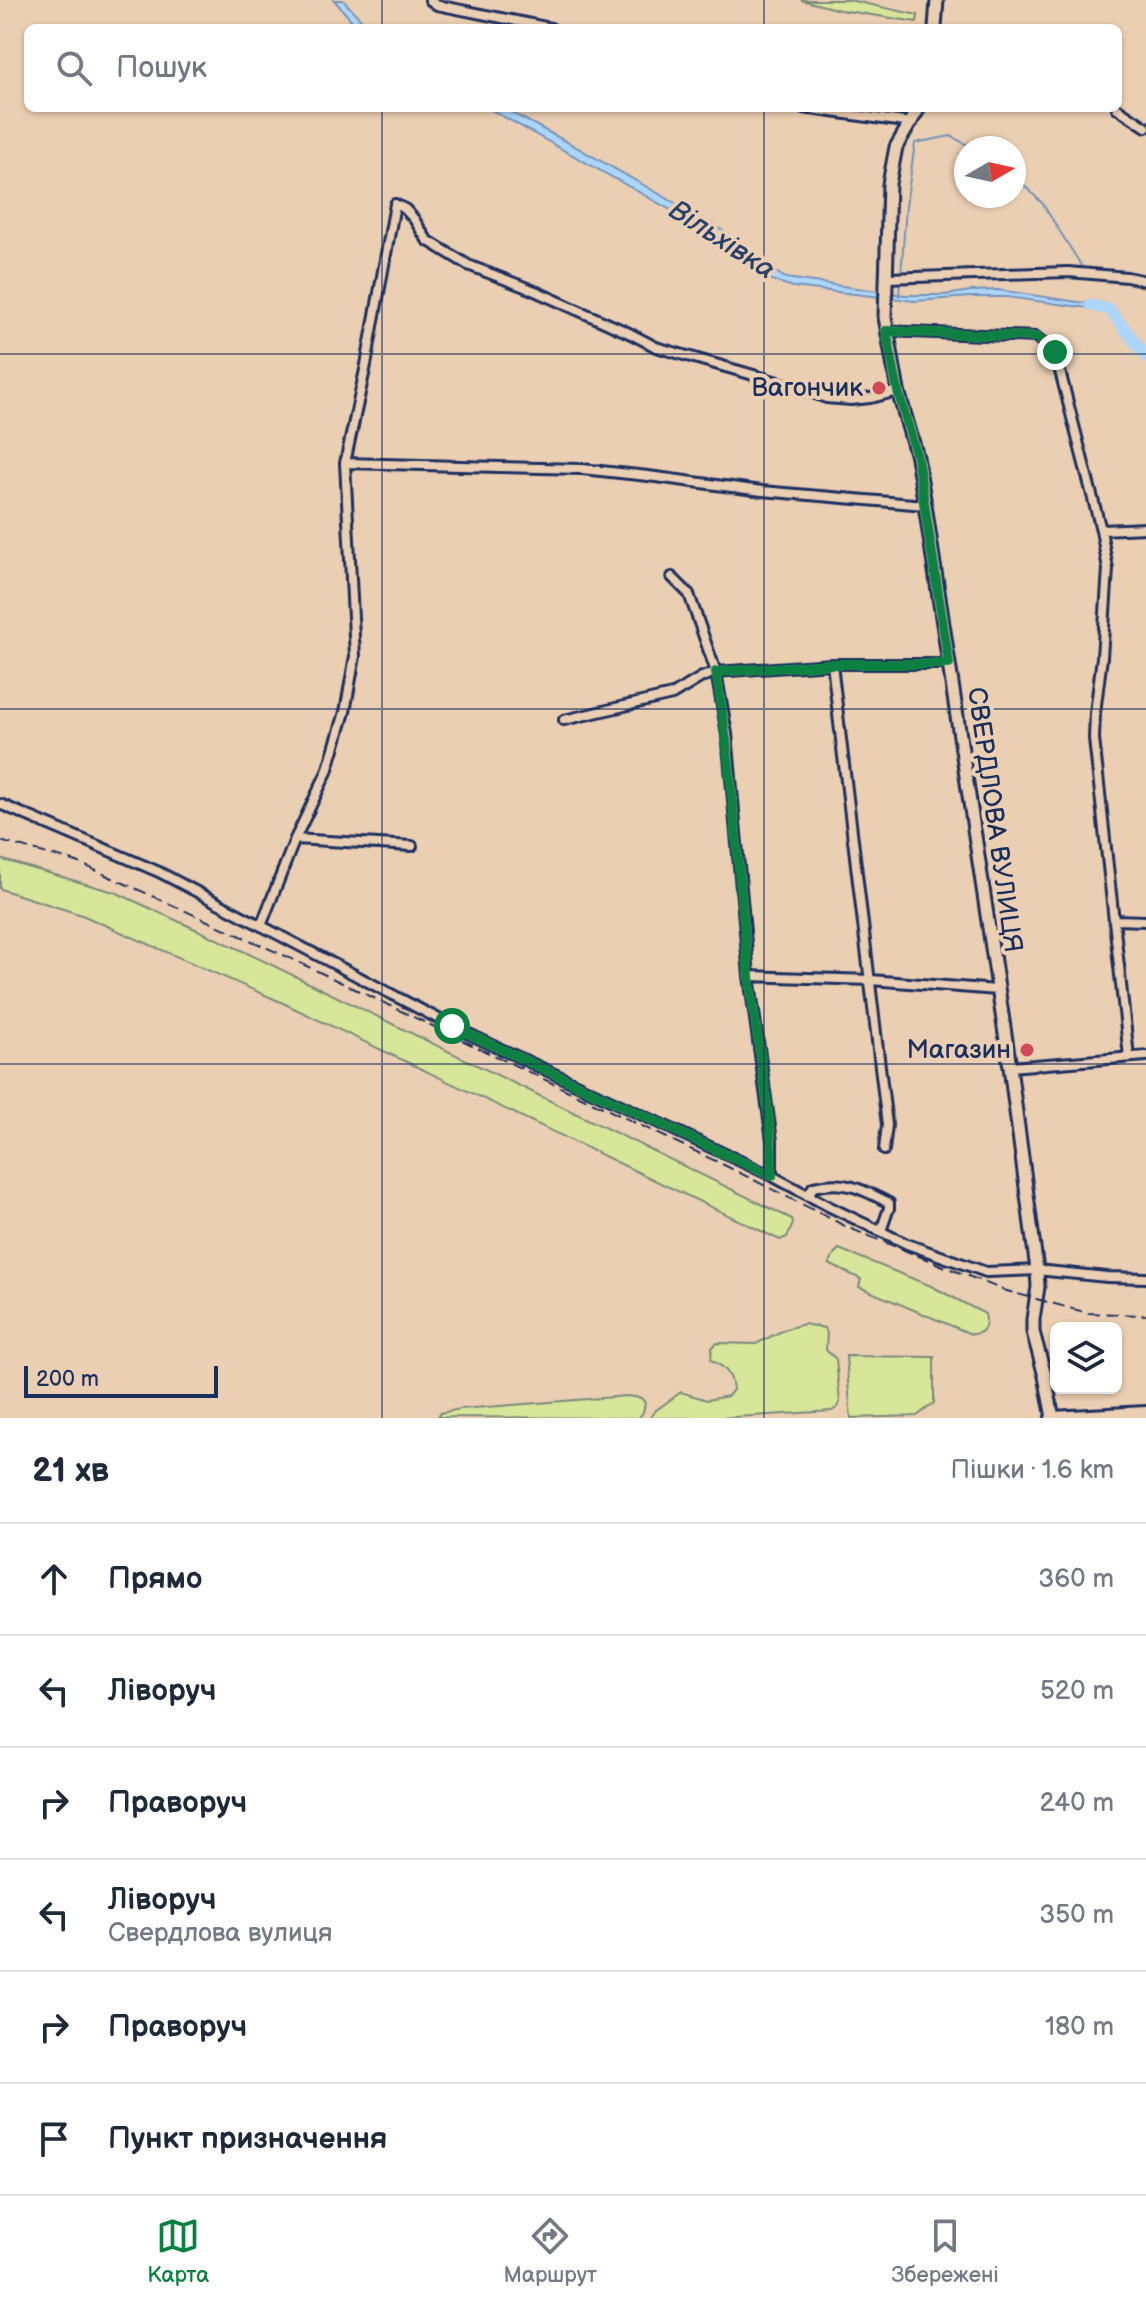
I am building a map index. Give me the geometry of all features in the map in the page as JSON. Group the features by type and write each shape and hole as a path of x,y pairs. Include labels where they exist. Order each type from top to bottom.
{"main road":[{"path":"1053,1418 1146,1413"}],"street":[{"path":"430,0 437,5 531,24"},
{"path":"935,24 937,0"},
{"path":"1122,111 1146,127"},
{"path":"832,112 912,123"},
{"name":"СВЕРДЛОВА ВУЛИЦЯ","path":"917,112 896,147 889,184 886,331 898,391 917,457 925,505 1010,1067 1037,1270 1033,1332 1053,1418"},
{"path":"261,926 295,839 327,772 345,712 355,656 345,463 395,204 414,219 427,240 468,265 535,291 656,347 826,398 851,400 898,391"},
{"path":"887,282 1068,272 1146,281"},
{"path":"886,331 1036,337 1055,352 1101,530 1108,569 1094,739 1129,1057"},
{"path":"345,463 582,469 762,491 925,505"},
{"path":"1101,530 1146,528"},
{"path":"672,577 689,594 716,672 727,734 749,976 772,1141 772,1176"},
{"path":"832,664 887,1125 884,1150"},
{"path":"564,720 672,695 716,672 832,664 949,664"},
{"path":"0,804 159,872 452,1026 772,1176 907,1244 986,1272 1037,1270 1146,1278"},
{"path":"295,839 412,846"},
{"path":"1115,920 1146,921"},
{"path":"749,976 871,980 997,990"},
{"path":"1010,1067 1146,1056"},
{"path":"808,1196 813,1187 824,1184 855,1185 889,1203 881,1231"}],"green space":[{"path":"801,0 849,0 918,15 917,22 840,10"},
{"path":"0,859 117,893 243,951 792,1219 787,1237 780,1240 281,1002 82,915 0,889"},
{"path":"839,1249 931,1286 985,1314 984,1329 971,1334 859,1287 861,1279 829,1264"},
{"path":"804,1324 824,1328 827,1333 826,1350 836,1359 840,1402 832,1411 719,1418 652,1418 655,1411 681,1392 707,1400 728,1396 733,1390 729,1375 711,1360 712,1348 717,1343 756,1344"},
{"path":"846,1356 934,1357 934,1403 917,1416 851,1418"},
{"path":"627,1396 641,1398 645,1403 639,1418 438,1417 440,1413 461,1409"}],"water":[{"path":"334,0 343,0 365,24 355,24"},
{"path":"495,112 511,112 714,225 767,267 786,278 905,295 998,290 1105,306 1103,310 1007,297 915,301 793,287 768,279 753,269 712,233"}],"waterway":[{"name":"Вільхівка","path":"901,276 915,143 954,138"},
{"name":"Вільхівка","path":"1026,187 1042,203 1081,265"},
{"name":"Вільхівка","path":"899,296 900,282"},
{"name":"Вільхівка","path":"1091,305 1110,310 1146,356"}],"railway":[{"path":"0,841 77,862 292,959 849,1228 1003,1290 1088,1313 1146,1315"}],"place":[{"name":"Вагончик","path":"879,388"},
{"name":"Mагазин","path":"1027,1050"}],"route":[{"path":"452,1026 772,1176 772,1141 749,976 727,734 716,672 832,664 949,664 917,457 898,391 886,331 1036,337 1055,352"}]}
